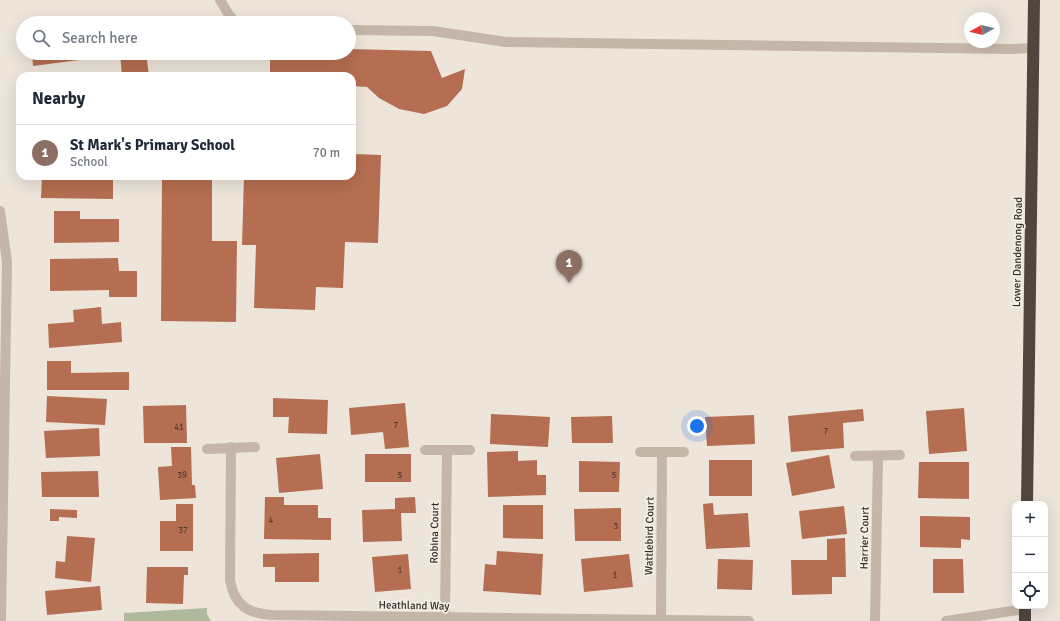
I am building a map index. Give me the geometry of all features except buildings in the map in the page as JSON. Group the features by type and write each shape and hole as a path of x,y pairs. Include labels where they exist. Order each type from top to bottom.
{"highway":[{"name":"Lower Dandenong Road","path":"1027,501 1034,0"},
{"path":"1025,609 1025,621"}],"street":[{"path":"220,0 229,16"},
{"path":"356,30 433,31 506,42 1011,49 1034,48"},
{"path":"0,211 7,262 2,388 1,621"},
{"name":"Heathland Way","path":"230,447 230,580 234,596 246,608 254,612 273,615 749,621"},
{"path":"208,449 254,447"},
{"path":"425,450 470,450"},
{"name":"Robina Court","path":"445,617 447,450"},
{"path":"640,452 684,452"},
{"name":"Wattlebird Court","path":"660,620 662,452"},
{"path":"855,456 900,455"},
{"name":"Harrier Court","path":"875,621 878,456"},
{"path":"946,621 1014,609"}],"green space":[{"path":"207,608 207,614 211,621 124,621 124,613"}],"place":[{"name":"St Mark's Primary School","path":"569,283"}]}
